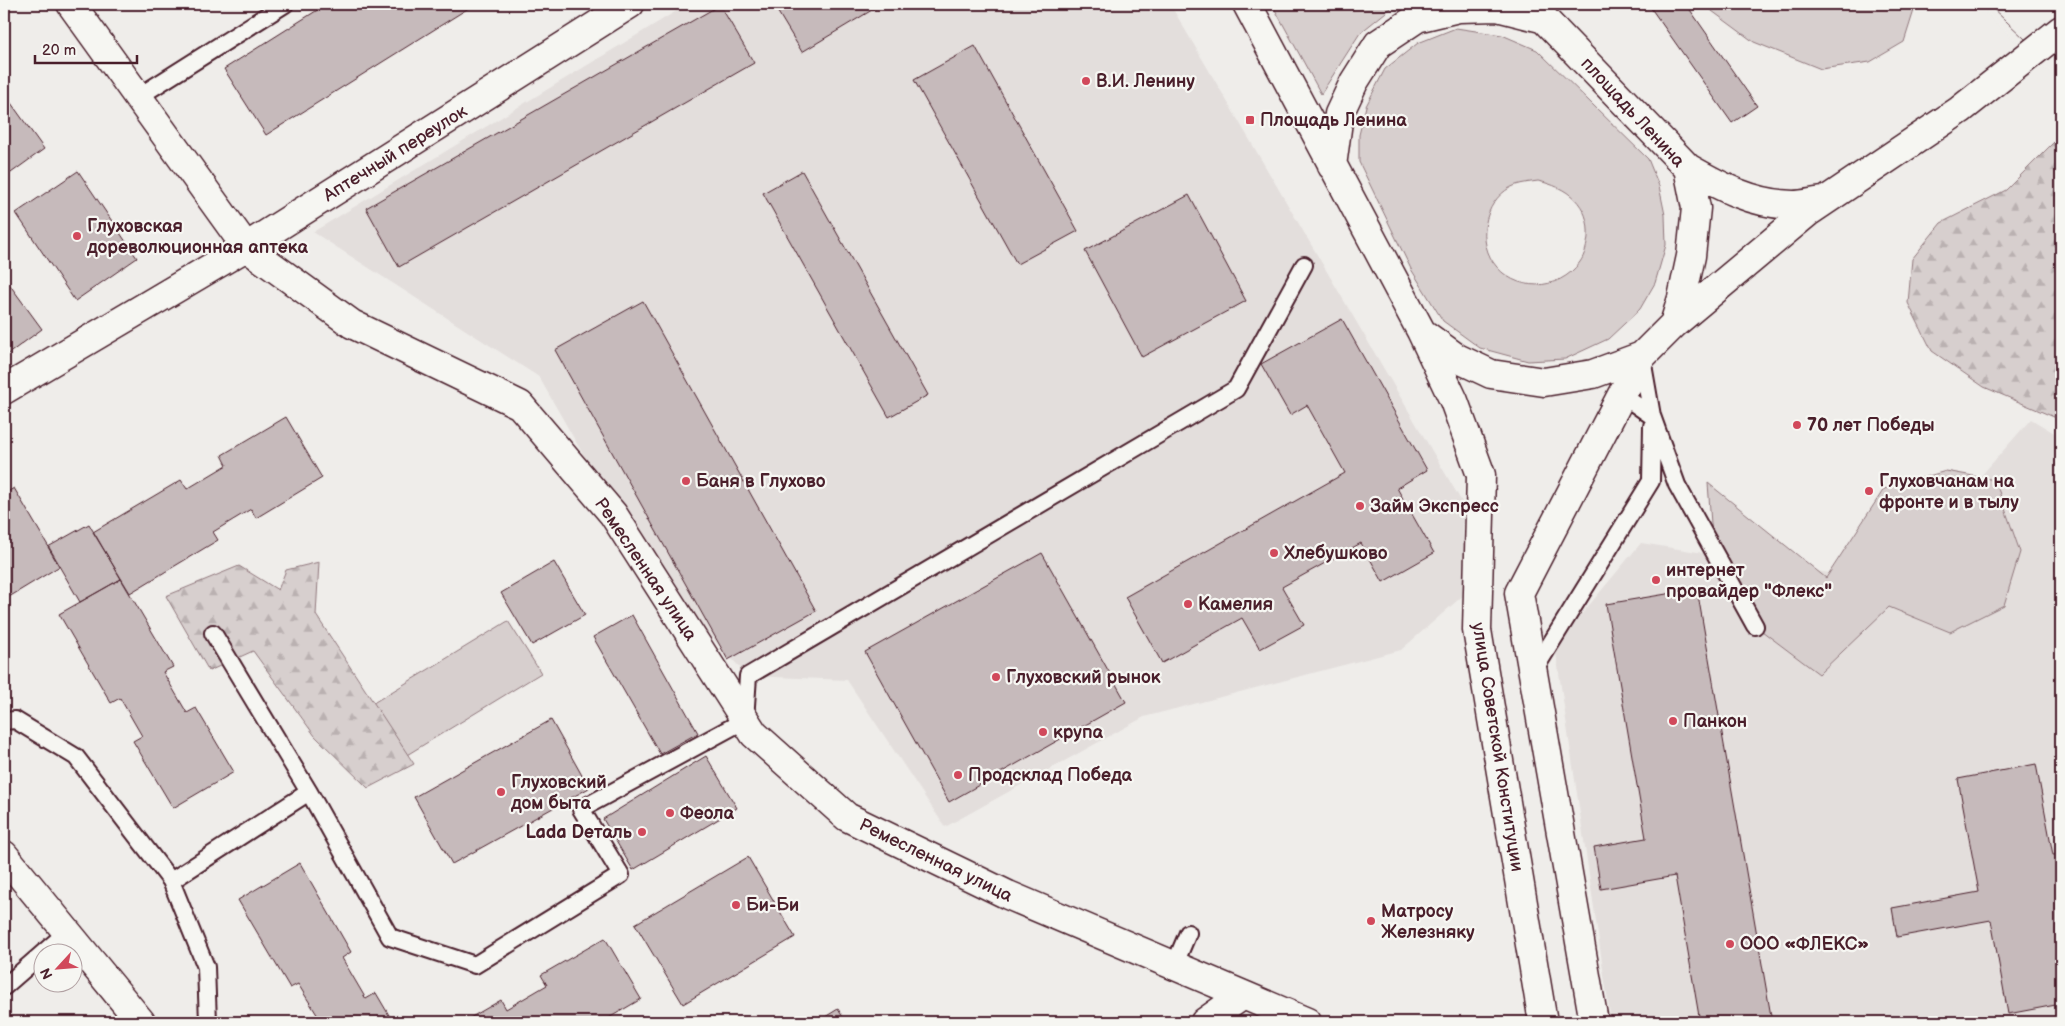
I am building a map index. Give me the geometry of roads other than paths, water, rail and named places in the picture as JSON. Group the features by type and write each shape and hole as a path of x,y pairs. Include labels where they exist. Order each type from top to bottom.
{"street":[{"name":"Ремесленная улица","path":"71,4 246,247 352,324 520,405 613,514 754,734 847,817 1008,895 1307,1022"},
{"name":"Аптечный переулок","path":"4,390 246,247 630,4"},
{"path":"1247,4 1332,166"},
{"name":"площадь Ленина","path":"1497,7 1534,11 1688,168 1696,208 1690,256 1682,298 1674,324 1642,356 1593,374 1544,382 1491,374 1456,358 1421,331 1332,166 1339,114 1354,82 1378,44 1417,18 1459,8 1497,7"},
{"path":"1674,324 1824,201 1960,110 2061,30"},
{"path":"1688,168 1723,188 1759,202 1794,205 1824,201"},
{"name":"улица Советской Конституции","path":"1421,331 1454,401 1481,475 1477,630 1543,1022"},
{"path":"1594,1022 1518,592 1642,356"},
{"path":"4,855 141,1022"},
{"path":"1205,1022 1243,995"}],"lane":[{"path":"138,97 285,4"},
{"path":"212,632 309,792 390,937 475,965 621,876 581,809 745,720 748,676 1236,389 1304,265"},
{"path":"1533,672 1651,481 1652,416 1642,356"},
{"path":"1622,395 1652,416 1677,485 1755,626"},
{"path":"4,721 15,720 76,758 171,881 206,967 208,1022"},
{"path":"171,881 309,792"},
{"path":"4,987 67,932"},
{"path":"1174,966 1188,933"}],"place":[{"name":"В.И. Ленину","path":"1086,81"},
{"name":"Площадь Ленина","path":"1250,120"},
{"name":"Глуховская дореволюционная аптека","path":"77,236"},
{"name":"70 лет Победы","path":"1797,425"},
{"name":"Баня в Глухово","path":"686,481"},
{"name":"Глуховчанам на фронте и в тылу","path":"1869,491"},
{"name":"Займ Экспресс","path":"1360,506"},
{"name":"Хлебушково","path":"1274,553"},
{"name":"интернет провайдер \"Флекс\"","path":"1656,580"},
{"name":"Камелия","path":"1188,604"},
{"name":"Глуховский рынок","path":"996,677"},
{"name":"Панкон","path":"1673,721"},
{"name":"крупа","path":"1043,732"},
{"name":"Продсклад Победа","path":"958,775"},
{"name":"Глуховский дом быта","path":"501,792"},
{"name":"Феола","path":"670,813"},
{"name":"Lada Dеталь","path":"642,832"},
{"name":"Би-Би","path":"736,905"},
{"name":"Матросу Железняку","path":"1371,921"},
{"name":"ООО «ФЛЕКС»","path":"1730,944"}]}
